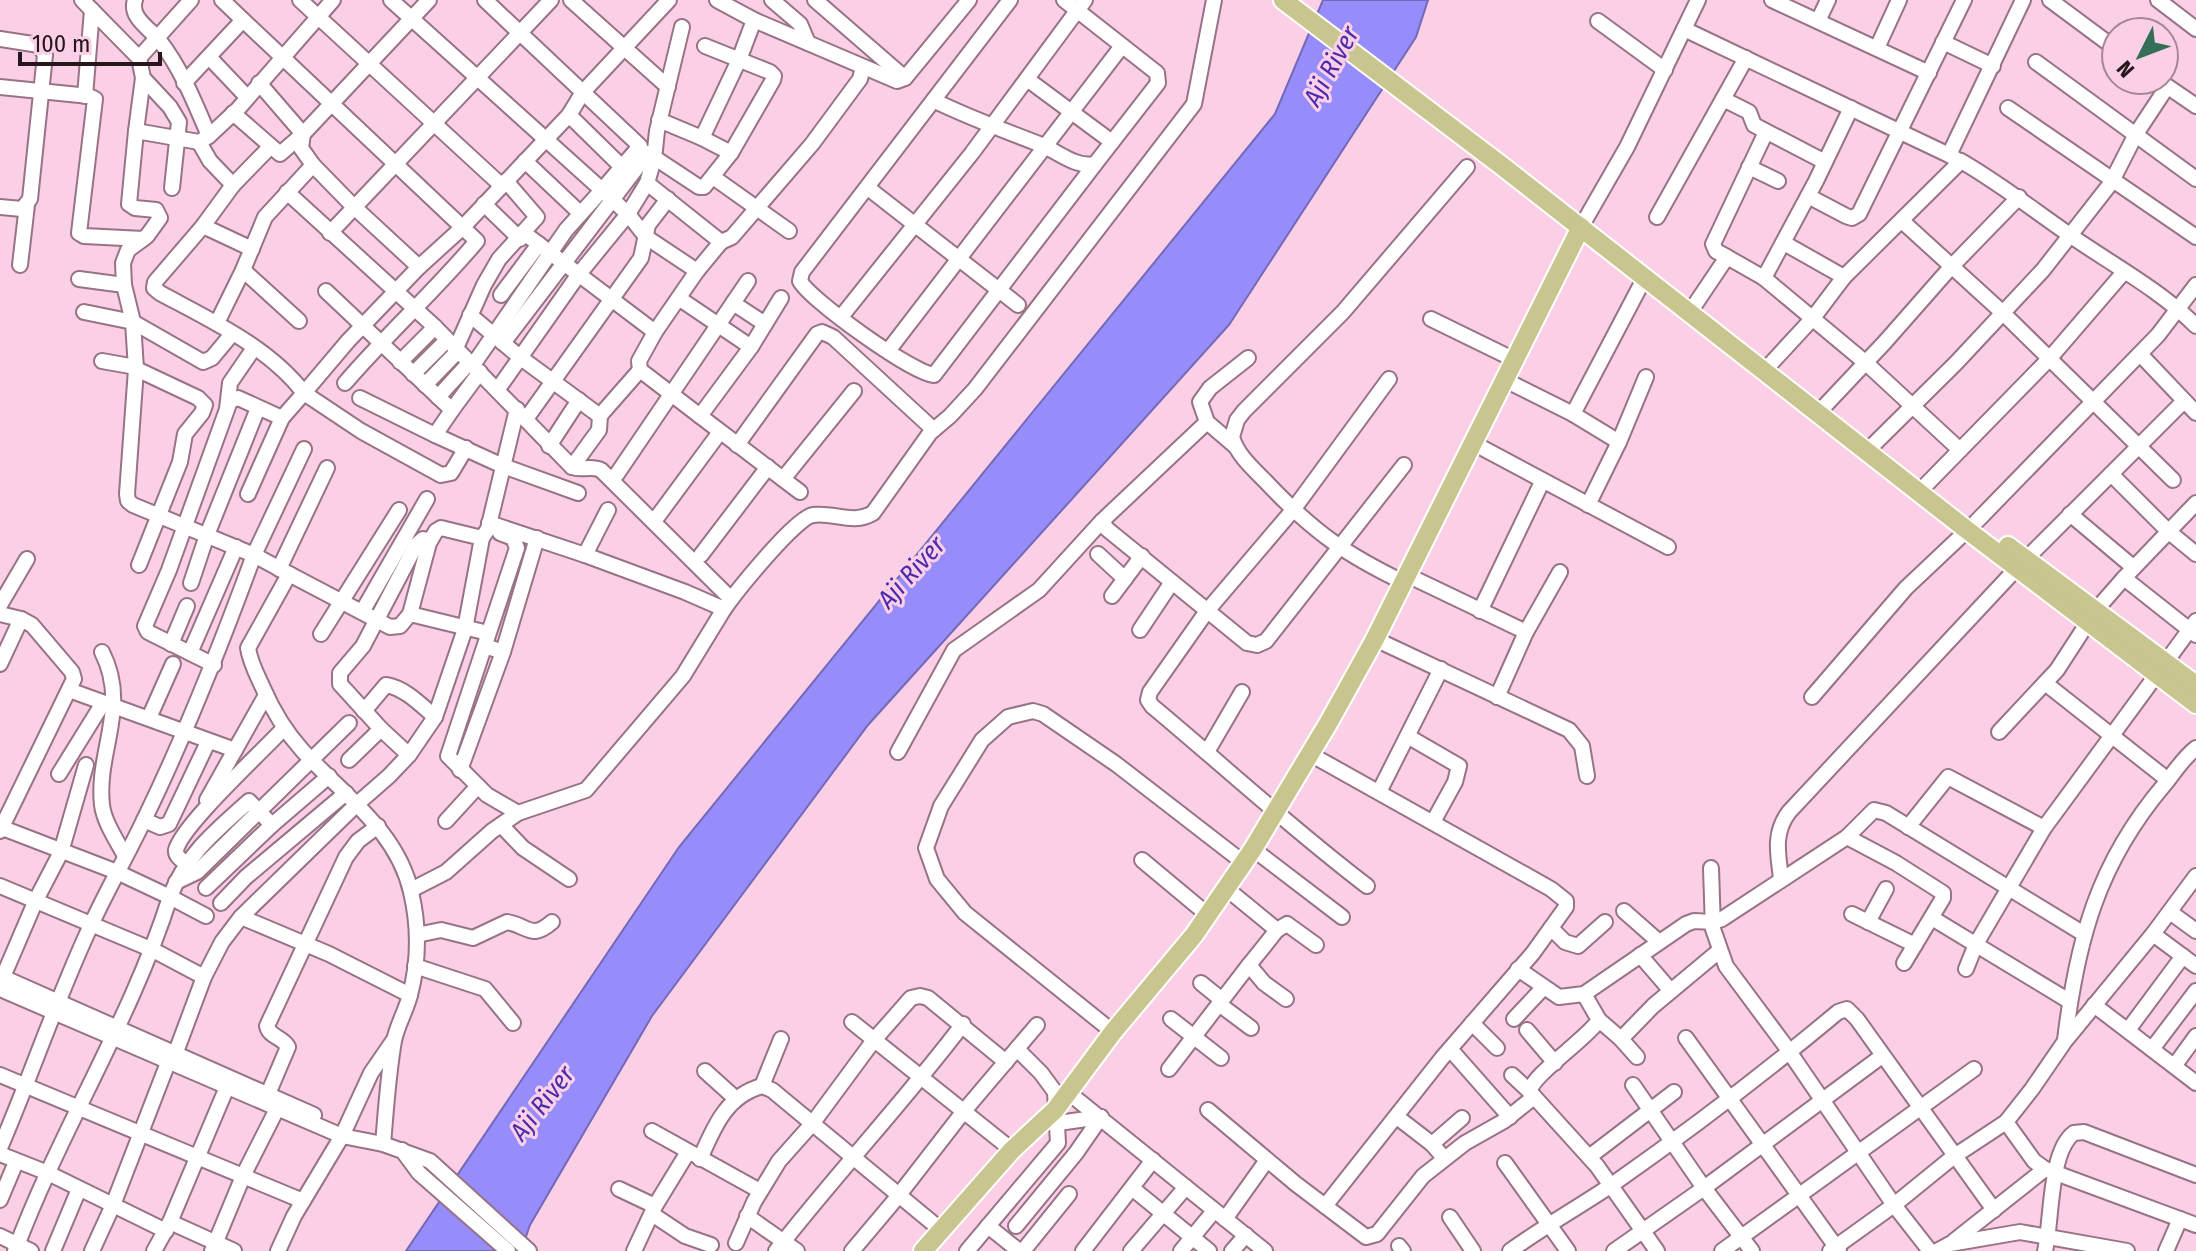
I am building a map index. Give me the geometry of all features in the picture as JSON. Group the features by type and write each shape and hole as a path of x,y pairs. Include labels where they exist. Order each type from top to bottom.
{"main road":[{"path":"1283,0 1506,163"},
{"path":"1299,0 1871,447 2161,668 2196,704"},
{"path":"1583,223 1645,277 1693,308"},
{"path":"923,1251 1012,1150 1056,1116 1109,1037 1208,915 1249,856 1375,639 1583,223"},
{"path":"2161,668 2196,685"}],"street":[{"path":"139,58 191,0"},
{"path":"222,0 462,228 499,259"},
{"path":"300,0 535,213 535,221 499,259 454,346 425,385"},
{"path":"136,131 204,139 233,113 333,0"},
{"path":"391,0 628,214 646,237 697,271"},
{"path":"233,113 269,148 280,154 303,134 429,0"},
{"path":"485,0 648,153 699,187 704,187 731,153 774,76 763,68 705,46"},
{"path":"330,233 551,0"},
{"path":"571,0 668,87"},
{"path":"717,0 754,20 897,81 905,78 969,0"},
{"path":"815,0 905,78"},
{"path":"1010,0 801,276 800,281 809,294 877,346 922,372 934,375 1158,83 1157,73 1122,46 1081,5 1064,0"},
{"path":"411,890 446,872 518,813 581,793 591,786 683,676 727,604 804,518 816,514 863,519 873,513 933,429 975,389 1194,104 1214,0"},
{"path":"1583,223 1627,147 1698,0"},
{"path":"1772,0 1929,73"},
{"path":"1818,21 1828,0"},
{"path":"1877,48 1899,0"},
{"path":"1808,196 1840,214 1856,217 1865,205 1964,0"},
{"path":"1768,367 1813,318 1844,277 1902,221 1955,158 2023,0"},
{"path":"2050,0 2100,37"},
{"path":"2158,0 2196,29"},
{"path":"248,494 282,418 362,326 462,228 569,115 583,92 667,1"},
{"path":"776,1 800,24 808,43"},
{"path":"87,5 139,58 143,78 129,204 135,208 156,210 160,215 125,257 124,285 133,322 136,369 128,501 139,509 254,555 395,628 410,614 430,541 441,528 486,530 537,538 685,592 727,604"},
{"path":"85,96 87,5"},
{"path":"841,317 991,128 1081,5"},
{"path":"117,35 135,7 178,67 210,161 233,185"},
{"path":"184,83 243,20"},
{"path":"702,138 739,60 754,20"},
{"path":"1598,21 1665,70"},
{"path":"498,389 579,274 628,214 647,183 648,153 682,27"},
{"path":"1684,29 1955,158 2019,197 2179,309 2196,326"},
{"path":"0,39 32,43 43,49 42,91 20,265"},
{"path":"1943,42 1993,66"},
{"path":"888,351 1122,46"},
{"path":"209,57 247,97"},
{"path":"1657,217 1746,58"},
{"path":"2036,62 2196,179"},
{"path":"800,492 640,370 639,361 697,271 721,242 732,237 812,144 860,79 863,67"},
{"path":"143,78 178,118 172,188"},
{"path":"1027,79 1112,142"},
{"path":"259,83 303,134 301,148 313,165 419,267"},
{"path":"0,87 92,97 96,102 79,233 84,236 143,239"},
{"path":"1871,447 2043,270 2113,179 2156,96"},
{"path":"1723,99 1749,112 1752,123 1766,132 1825,162"},
{"path":"935,101 991,128 1044,146 1080,164 1095,164"},
{"path":"1764,278 1851,108"},
{"path":"2008,108 2196,237"},
{"path":"569,115 622,167"},
{"path":"659,120 731,153"},
{"path":"1766,132 1713,244 1716,251 1764,278 1866,363 1960,450"},
{"path":"269,148 233,185 155,282 154,288 217,323 279,365 304,393 361,431 441,475 451,473 466,448"},
{"path":"438,397 474,367 564,262 622,167 648,153"},
{"path":"501,295 580,213 606,194 648,153"},
{"path":"525,161 580,213"},
{"path":"217,323 265,217 313,165"},
{"path":"1235,447 1233,430 1244,411 1343,312 1467,167"},
{"path":"1749,167 1778,181"},
{"path":"713,177 789,231"},
{"path":"647,183 721,242"},
{"path":"868,188 1018,305"},
{"path":"287,192 435,327 572,467 581,469 590,466 601,470 727,604"},
{"path":"1823,408 2019,197"},
{"path":"92,1251 204,977 222,942 241,917 409,755 435,717 465,629 495,496 522,414 554,382 641,258 648,225 668,199"},
{"path":"484,204 522,236 545,248 655,332"},
{"path":"0,207 22,209 27,205"},
{"path":"1902,221 2003,313 2173,480"},
{"path":"203,226 252,249"},
{"path":"345,383 380,341 477,241"},
{"path":"1784,243 1844,277"},
{"path":"499,339 545,248"},
{"path":"1693,308 1727,257"},
{"path":"243,270 299,321"},
{"path":"1924,487 2050,358 2124,272"},
{"path":"1573,414 1645,277"},
{"path":"79,279 124,285"},
{"path":"617,474 748,281"},
{"path":"1812,697 1898,597 2140,354 2196,285"},
{"path":"326,291 452,410"},
{"path":"700,416 751,347 781,298"},
{"path":"680,299 751,347"},
{"path":"733,303 765,324"},
{"path":"84,312 133,322 203,362 212,358 232,334"},
{"path":"470,315 521,358 600,416"},
{"path":"1431,319 1515,360"},
{"path":"400,362 435,327"},
{"path":"737,445 817,334 822,332 833,337 933,429"},
{"path":"413,374 454,346"},
{"path":"227,410 230,383 254,348"},
{"path":"2140,354 2196,413"},
{"path":"1248,358 1204,394 1200,402 1207,422 1235,447 1293,510 1340,548 1526,632"},
{"path":"102,361 136,369 198,398 205,405 185,434 180,462 139,565"},
{"path":"435,435 474,367"},
{"path":"572,467 596,434 600,416 640,370"},
{"path":"1588,505 1646,377"},
{"path":"1367,886 1303,838 1148,700 1150,692 1207,611 1293,510 1389,379"},
{"path":"1505,380 1573,414 1619,442"},
{"path":"783,479 854,391"},
{"path":"214,665 148,632 145,626 230,401 238,398 282,418"},
{"path":"360,398 503,466 578,493"},
{"path":"549,446 579,400"},
{"path":"1781,878 1778,831 1789,812 2070,514 2184,401"},
{"path":"191,583 258,408"},
{"path":"898,752 954,650 1039,590 1102,521 1207,422"},
{"path":"658,516 720,432"},
{"path":"1473,443 1668,547"},
{"path":"234,1251 214,1246 113,1205 48,1173 16,1162 0,1151 56,1006 214,665 254,555 304,449"},
{"path":"1102,521 1107,529 1207,611 1247,643 1257,645 1266,641 1404,465"},
{"path":"701,555 768,467"},
{"path":"248,648 287,578 285,572 327,468"},
{"path":"2111,474 2168,531 2196,554"},
{"path":"1480,611 1542,482"},
{"path":"409,755 364,711 339,679 340,673 363,646 369,615 427,499"},
{"path":"1999,732 2045,683 2128,572 2196,503"},
{"path":"321,634 399,510"},
{"path":"585,555 608,510"},
{"path":"1966,969 1976,944 2044,828 2112,733 2194,629 2128,572 2070,514"},
{"path":"486,530 513,538 517,543 448,756 496,802 518,813"},
{"path":"460,770 503,652 537,538"},
{"path":"369,615 416,545 423,539 430,541"},
{"path":"190,653 236,547"},
{"path":"1098,554 1125,579"},
{"path":"1112,596 1142,556"},
{"path":"0,605 27,559"},
{"path":"1497,697 1526,632 1560,572"},
{"path":"1140,630 1172,582"},
{"path":"171,644 187,606"},
{"path":"0,614 32,625 72,672 74,679 0,828 117,872 206,916"},
{"path":"410,614 465,629 503,652"},
{"path":"0,664 21,619"},
{"path":"227,627 248,648 266,695 284,728 378,826 400,862 411,890 417,935 410,995 394,1038 371,1073 344,1132 278,1251"},
{"path":"1375,639 1569,730 1585,754 1587,776"},
{"path":"102,652 109,705 101,776 102,804 125,856"},
{"path":"149,718 173,664"},
{"path":"1379,792 1441,669"},
{"path":"2045,683 2168,780"},
{"path":"364,711 386,685 392,685 435,717"},
{"path":"69,690 235,750"},
{"path":"1207,752 1242,692"},
{"path":"226,779 235,750 266,695"},
{"path":"59,774 109,705"},
{"path":"1109,1037 965,913 937,879 926,848 941,806 982,740 1008,717 1033,711 1043,714 1342,917"},
{"path":"0,1236 21,1249 48,1173 153,950 176,882 193,853 313,761 349,723"},
{"path":"186,864 177,856 177,849 199,814 226,779 284,728"},
{"path":"349,760 381,729"},
{"path":"1409,737 1459,766 1455,782 1433,822"},
{"path":"144,820 160,827 169,824 208,742"},
{"path":"2065,1041 2069,1001 2084,934 2114,854 2128,830 2196,748"},
{"path":"1310,754 1564,897 1566,907 1325,1206"},
{"path":"86,765 61,852 36,900 1,981 344,1132 402,1150 419,1173 440,1179 529,1251"},
{"path":"206,888 329,776"},
{"path":"1908,827 1948,777 2044,828"},
{"path":"226,779 272,825"},
{"path":"446,821 478,786"},
{"path":"221,903 246,877 346,793"},
{"path":"176,882 197,872 254,806"},
{"path":"1518,969 1559,997 1584,994 1658,941 1694,921 1713,922 1738,909 1847,837 1874,810 1886,813 2084,934"},
{"path":"501,825 523,848 569,879"},
{"path":"214,1246 275,1101 288,1047 271,1034 267,1026 346,857 358,841 378,826"},
{"path":"1847,837 1943,893 1932,918 1904,963"},
{"path":"1142,860 1208,915"},
{"path":"1711,868 1713,922 1719,951 1726,966 1894,1205 1930,1251"},
{"path":"1686,1038 1800,1194 1835,1250 1953,1157 2006,1122 2094,1005 2170,912 2191,895 2196,876"},
{"path":"0,886 153,950 204,977"},
{"path":"1227,889 1277,930"},
{"path":"1868,922 1886,889"},
{"path":"1624,911 1658,941"},
{"path":"2170,912 2196,931"},
{"path":"1852,914 1915,945"},
{"path":"241,917 307,944 410,995"},
{"path":"1932,918 2069,1001"},
{"path":"417,935 441,930 473,938 507,922 535,932 552,922"},
{"path":"1551,928 1565,942 1578,946 1605,922"},
{"path":"1169,1069 1277,930 1287,924 1316,945"},
{"path":"2153,934 2196,966"},
{"path":"1621,1039 1719,951"},
{"path":"1640,955 1671,991"},
{"path":"2128,1030 2183,956"},
{"path":"1249,965 1264,983 1286,999"},
{"path":"415,966 485,989 513,1023"},
{"path":"1201,983 1251,1028"},
{"path":"1514,1019 1543,988"},
{"path":"2152,1049 2196,991"},
{"path":"1584,994 1599,1020 1637,1057"},
{"path":"736,1243 760,1191 787,1150 812,1124 874,1040 911,998 928,998 1006,1062"},
{"path":"2094,1005 2196,1083"},
{"path":"1510,1251 1611,1185 1732,1099 1838,1012 1847,1009 1994,1210"},
{"path":"1171,1019 1221,1058"},
{"path":"1208,1110 1325,1206 1366,1237 1371,1236 1382,1228 1423,1176 1444,1158 1510,1117 1532,1095 1532,1081 1599,1020"},
{"path":"852,1022 1012,1150"},
{"path":"1472,1023 1497,1048"},
{"path":"780,1246 852,1156 922,1078 963,1024"},
{"path":"852,1251 1037,1025"},
{"path":"1527,1030 1555,1063"},
{"path":"2175,1065 2196,1036"},
{"path":"383,1144 394,1038"},
{"path":"634,1251 653,1210 717,1121 735,1098 762,1086 781,1039"},
{"path":"967,1251 1058,1143 1055,1092 1017,1049"},
{"path":"1450,1049 1510,1117"},
{"path":"173,1056 227,1087 275,1101"},
{"path":"1614,1251 1882,1056"},
{"path":"1722,1251 1974,1069"},
{"path":"705,1071 735,1098"},
{"path":"0,1075 303,1201"},
{"path":"1512,1075 1589,1157 1657,1251"},
{"path":"1633,1085 1752,1251"},
{"path":"762,1086 772,1090 941,1230"},
{"path":"154,1251 168,1226 227,1087"},
{"path":"1589,1157 1674,1092"},
{"path":"1069,1093 1265,1251"},
{"path":"1056,1116 1101,1117"},
{"path":"1016,1226 1076,1153 1101,1117"},
{"path":"1397,1117 1432,1144 1444,1158"},
{"path":"1432,1144 1462,1118"},
{"path":"2006,1122 2034,1161 2050,1170 2196,1225"},
{"path":"652,1131 760,1191"},
{"path":"2047,1245 2050,1170 2069,1137 2079,1132 2196,1175"},
{"path":"1083,1251 1153,1160"},
{"path":"1181,1251 1245,1192 1267,1160"},
{"path":"0,1200 16,1162"},
{"path":"1505,1163 1568,1251"},
{"path":"1944,1248 2050,1170"},
{"path":"440,1179 508,1251"},
{"path":"1131,1251 1186,1187"},
{"path":"1132,1188 1209,1251"},
{"path":"53,1251 79,1189"},
{"path":"619,1189 653,1210 685,1236 711,1245"},
{"path":"988,1226 1021,1251 1069,1194"},
{"path":"747,1216 780,1246 797,1251"},
{"path":"1450,1217 1473,1251"},
{"path":"2166,1251 2180,1219"},
{"path":"1944,1248 2010,1233 2030,1233 2047,1245 2127,1251"},
{"path":"1232,1251 1246,1235"},
{"path":"678,1251 685,1236"}],"water":[{"name":"Aji River","path":"1323,0 1428,0 1416,37 1229,325 868,725 652,1016 530,1225 521,1251 406,1251 679,847 1275,114"}]}
